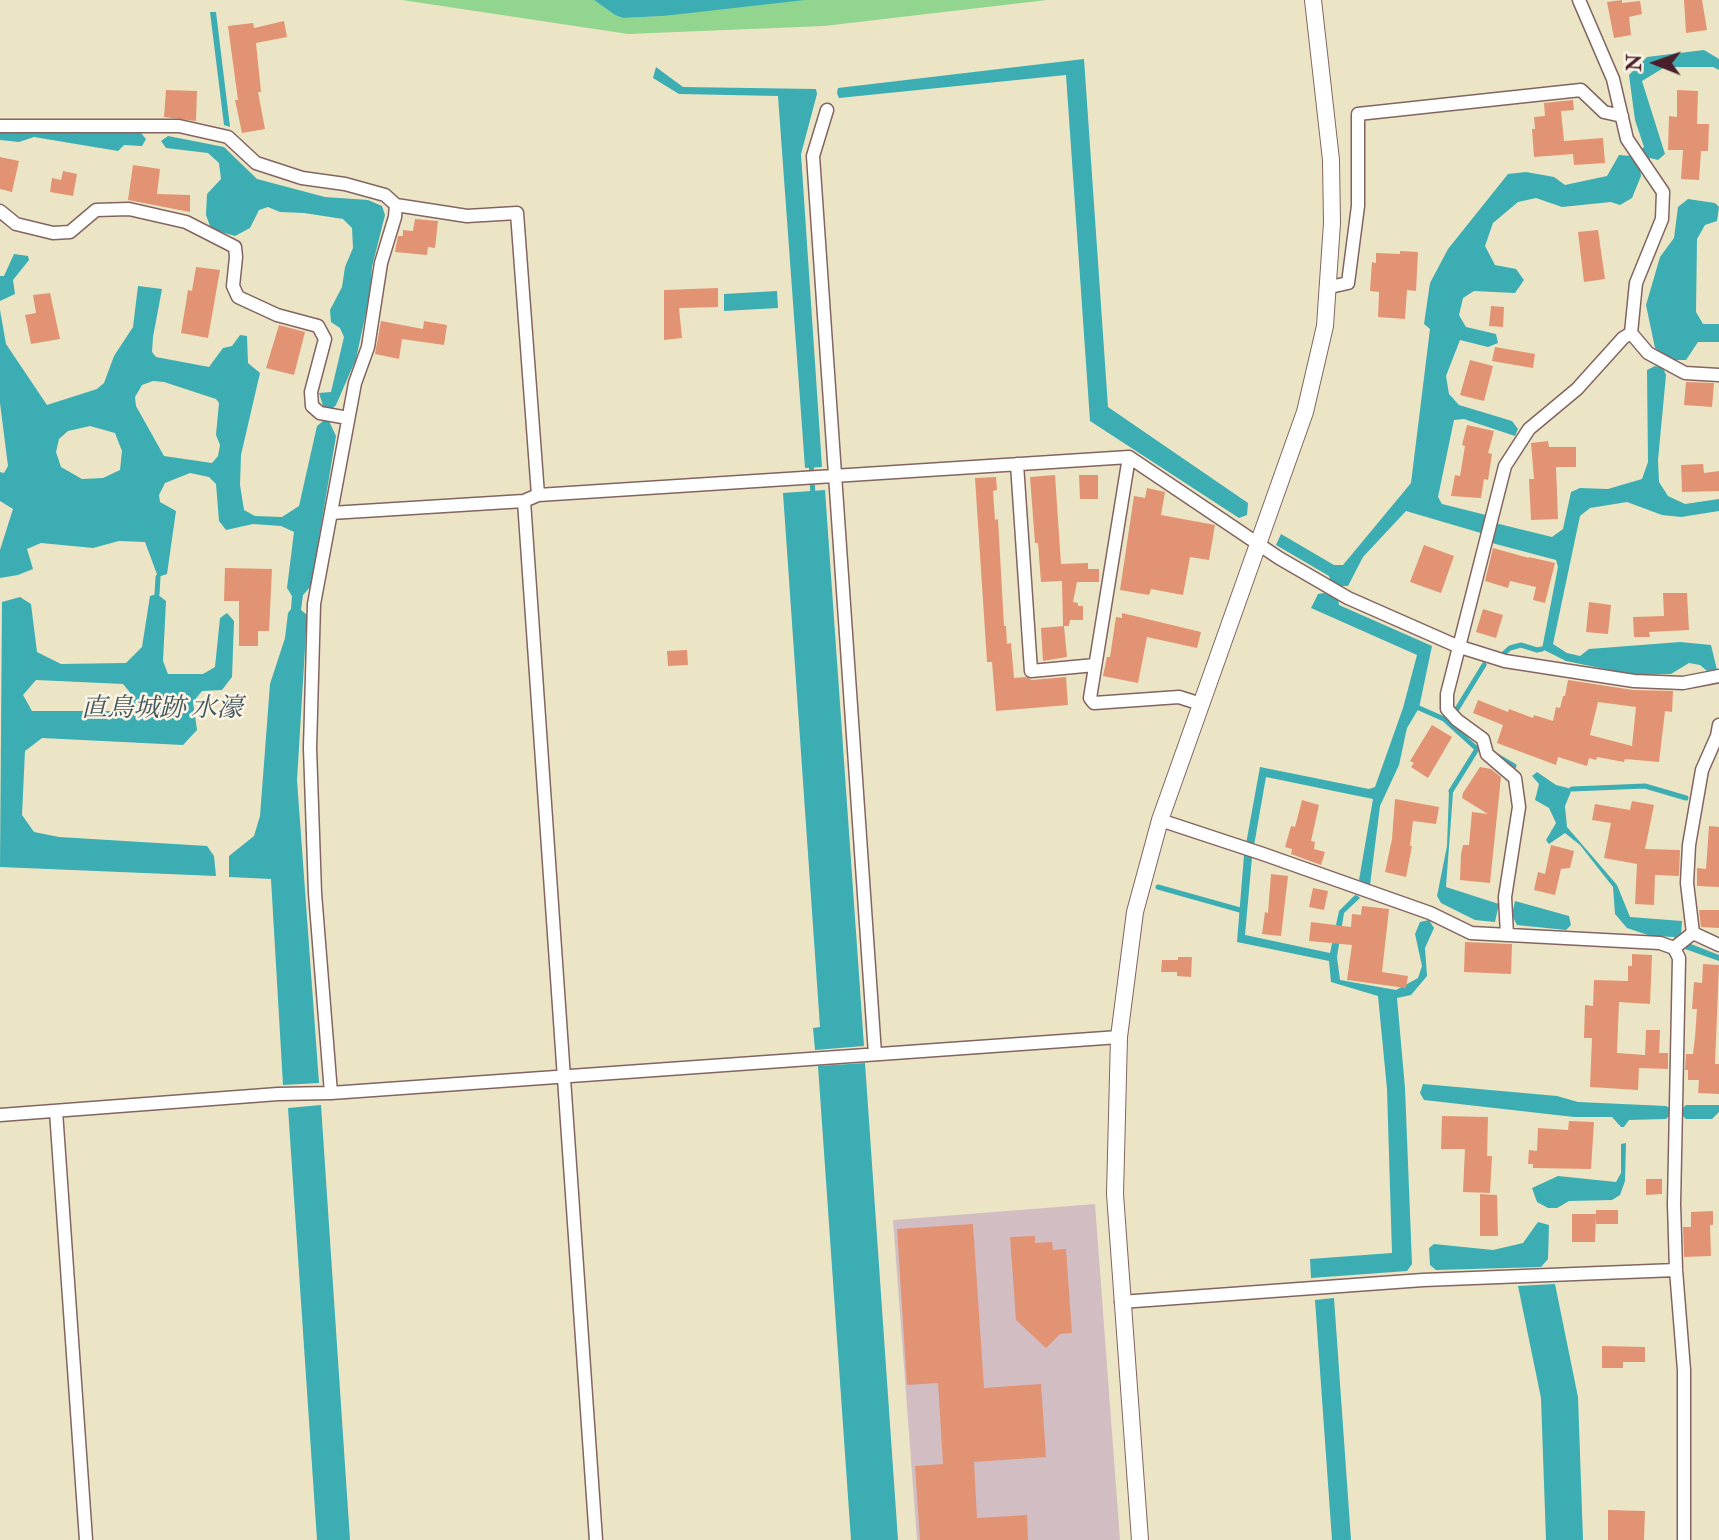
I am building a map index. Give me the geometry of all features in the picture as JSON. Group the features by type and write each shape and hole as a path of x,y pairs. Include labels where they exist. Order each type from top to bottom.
{"street":[{"path":"1140,1540 1115,1194 1119,1037 1135,912 1160,820 1306,412 1325,326 1332,223 1331,160 1313,0"},
{"path":"1579,0 1614,79 1627,139 1663,192 1662,219 1636,283 1631,333 1648,353 1685,373 1719,375"},
{"path":"1329,287 1348,283 1358,206 1358,114 1581,90 1604,112 1622,116"},
{"path":"827,110 813,156 875,1054"},
{"path":"0,127 179,126 228,136 256,163 302,178 345,184 385,195 396,205 467,216 517,213 538,495"},
{"path":"331,1093 315,893 310,748 313,604 331,513 342,417 368,347 381,263 396,205"},
{"path":"0,211 16,224 53,233 70,232 96,211 129,209 186,222 235,247 233,286 238,297 277,316 318,326 325,340 311,392 312,406 320,413 342,417"},
{"path":"1507,935 1505,897 1519,807 1515,778 1487,754 1483,739 1447,709 1447,694 1457,646 1505,466 1529,429 1577,389 1623,338 1631,333"},
{"path":"331,513 524,501 538,495 1129,457 1259,545 1348,598 1457,646 1505,661 1634,681 1683,682 1719,676"},
{"path":"1129,457 1090,698 1094,703 1179,697 1201,704"},
{"path":"1017,464 1031,671 1095,665"},
{"path":"524,501 596,1540"},
{"path":"1684,1540 1684,1370 1675,1270 1674,1204 1679,958 1683,941 1689,845 1702,770 1717,736 1719,724"},
{"path":"1160,820 1430,913 1471,933 1660,943 1683,941 1719,945"},
{"path":"0,1115 1119,1037"},
{"path":"56,1111 86,1540"},
{"path":"1121,1302 1423,1280 1675,1270"}],"shaded area":[{"path":"1095,1204 1120,1540 917,1540 893,1220"}],"green space":[{"path":"402,0 594,0 623,18 663,16 715,0 1047,0 824,26 628,34"}],"water":[{"path":"594,0 805,0 623,18"},
{"path":"210,12 216,12 230,127 224,125"},
{"path":"1704,50 1719,59 1719,70 1713,67 1665,67 1642,81 1665,154 1658,160 1650,158 1640,167 1641,176 1632,198 1620,205 1611,202 1562,207 1536,198 1518,202 1493,223 1485,246 1495,265 1516,269 1524,280 1515,293 1474,291 1463,298 1459,315 1466,327 1496,334 1498,343 1488,347 1460,340 1446,376 1449,394 1459,405 1512,421 1518,429 1515,436 1464,419 1454,420 1438,497 1442,504 1486,515 1495,523 1552,537 1563,529 1571,492 1580,488 1608,489 1642,479 1648,462 1647,370 1655,366 1663,368 1666,375 1658,460 1659,482 1668,496 1685,504 1719,499 1719,511 1681,517 1662,515 1627,502 1590,508 1580,516 1553,644 1567,653 1580,656 1589,649 1680,642 1711,645 1717,670 1707,671 1700,665 1689,663 1671,674 1634,675 1566,661 1542,649 1558,567 1556,560 1492,543 1491,536 1406,511 1363,557 1348,586 1331,582 1329,576 1276,545 1281,534 1334,565 1343,565 1411,483 1430,329 1424,324 1430,283 1448,249 1508,174 1526,172 1554,177 1565,185 1607,176 1619,155 1632,156 1644,147 1635,120 1629,75 1647,57"},
{"path":"1084,59 1108,407 1248,503 1247,515 1239,518 1090,421 1066,75 839,98 837,93 838,88"},
{"path":"656,67 683,87 816,89 801,154 822,467 805,468 778,96 679,94 653,78"},
{"path":"0,133 141,133 146,139 142,146 124,145 118,151 34,137 19,142 0,140"},
{"path":"168,136 224,147 257,179 325,197 368,200 382,206 385,215 372,267 370,294 356,359 336,405 331,410 329,421 336,436 311,586 303,595 301,610 307,615 297,780 319,1083 283,1085 271,879 229,877 229,856 254,836 260,816 270,684 291,609 292,596 287,588 294,532 281,526 253,524 226,530 219,521 216,484 209,477 190,473 165,483 159,495 160,502 176,511 167,574 158,577 145,542 119,541 93,548 41,543 27,549 33,569 0,578 0,550 13,509 0,501 0,472 4,473 8,466 0,403 0,310 6,344 47,405 97,389 104,383 114,356 133,327 138,286 162,289 153,337 152,352 156,357 209,367 223,348 232,346 240,335 247,336 248,363 260,373 241,455 240,485 244,510 255,516 282,517 299,506 317,426 323,421 324,409 319,393 331,392 344,337 340,328 331,322 330,310 342,287 345,267 353,248 352,228 343,219 280,212 268,207 259,210 250,228 235,236 211,229 206,215 207,194 221,179 219,163 208,153 166,148 161,141","holes":["153,381 216,399 219,403 216,435 220,445 218,456 212,463 164,456 136,406 135,397 142,385","90,426 115,433 122,451 120,470 103,478 82,479 61,467 56,452 59,439 68,431"]},
{"path":"1688,199 1715,203 1719,207 1717,221 1705,225 1697,239 1696,312 1703,324 1719,324 1719,342 1698,342 1686,360 1672,360 1655,348 1646,305 1660,257 1674,238 1678,207"},
{"path":"14,254 28,256 29,260 13,280 15,294 0,301 0,276 4,276"},
{"path":"777,291 778,308 724,311 724,294"},
{"path":"825,490 864,1046 815,1050 813,1028 820,1027 783,493"},
{"path":"1324,593 1338,599 1339,605 1432,646 1419,708 1407,728 1399,765 1380,806 1370,885 1359,880 1373,799 1266,777 1252,857 1245,935 1330,953 1339,911 1355,895 1358,896 1360,898 1344,913 1337,957 1340,980 1396,990 1418,978 1422,966 1415,934 1420,922 1429,920 1434,928 1425,948 1427,976 1411,995 1397,998 1405,1088 1412,1264 1407,1271 1311,1278 1310,1259 1392,1253 1387,1089 1378,996 1331,982 1329,961 1237,942 1244,855 1260,767 1369,789 1375,787 1403,708 1417,655 1311,608 1318,594"},
{"name":"直鳥城跡 水濠","path":"157,594 166,601 163,661 168,674 203,674 215,667 220,618 227,613 234,621 232,677 222,690 202,691 193,702 197,730 183,745 42,738 25,751 22,815 34,832 59,837 207,846 214,856 216,876 0,867 2,602 20,597 31,604 37,652 61,664 126,663 142,647 150,596","holes":["36,680 123,684 133,696 128,711 32,711 23,695"]},
{"path":"1537,772 1556,785 1572,789 1565,806 1567,827 1617,885 1630,917 1682,921 1681,935 1691,944 1719,955 1719,961 1685,949 1674,937 1651,936 1627,928 1615,914 1613,887 1580,845 1565,833 1549,844 1546,840 1556,823 1549,808 1535,800 1539,784 1532,776"},
{"path":"1449,791 1453,793 1446,887 1499,904 1495,922 1475,920 1441,903 1437,896 1447,846"},
{"path":"1515,901 1569,916 1571,925 1566,930 1517,925 1512,915"},
{"path":"865,1063 898,1540 851,1540 818,1066"},
{"path":"1423,1084 1557,1096 1578,1102 1666,1106 1671,1109 1682,1109 1686,1105 1719,1105 1719,1112 1712,1119 1686,1119 1681,1114 1670,1115 1666,1119 1629,1120 1621,1127 1612,1117 1574,1117 1424,1100 1420,1093"},
{"path":"321,1105 350,1540 317,1540 288,1108"},
{"path":"1626,1143 1625,1181 1620,1195 1612,1200 1569,1201 1557,1208 1548,1208 1537,1202 1532,1188 1558,1176 1616,1182 1621,1173 1621,1144"},
{"path":"1538,1222 1549,1225 1548,1259 1541,1267 1436,1270 1430,1265 1429,1248 1434,1244 1493,1250 1523,1243"},
{"path":"1555,1284 1578,1397 1583,1540 1546,1540 1541,1398 1518,1286"},
{"path":"1334,1298 1351,1540 1332,1540 1315,1300"}],"building":[{"path":"1622,0 1622,3 1640,1 1642,14 1629,17 1631,35 1614,38 1607,2"},
{"path":"1684,0 1702,0 1707,30 1686,33"},
{"path":"284,21 287,37 256,43 261,92 258,92 265,129 242,133 235,100 238,100 228,26 253,23 254,28"},
{"path":"166,90 197,91 196,121 164,117"},
{"path":"1677,90 1698,91 1697,124 1709,124 1708,151 1701,151 1699,180 1681,179 1683,150 1668,150 1669,116 1677,117"},
{"path":"1573,100 1574,110 1561,111 1564,141 1603,138 1605,163 1574,165 1573,154 1534,157 1534,117 1545,116 1544,103"},
{"path":"0,157 19,161 12,192 0,189"},
{"path":"133,165 160,169 157,194 190,195 190,212 128,200"},
{"path":"63,171 77,174 73,196 50,192 52,178 61,180"},
{"path":"415,219 438,221 435,248 428,247 427,255 395,252 398,236 403,236 403,230 413,231"},
{"path":"1598,230 1605,279 1584,282 1578,232"},
{"path":"1400,251 1418,252 1416,291 1407,290 1405,319 1378,317 1379,292 1370,291 1372,262 1376,263 1376,253 1400,254"},
{"path":"196,267 220,270 208,338 181,333 188,290 192,291"},
{"path":"718,288 718,307 679,308 682,338 664,340 664,290"},
{"path":"50,293 60,339 31,344 25,315 36,313 33,295"},
{"path":"1491,306 1504,307 1503,327 1489,326"},
{"path":"381,321 423,329 424,321 447,325 444,345 402,339 399,359 375,354"},
{"path":"279,325 305,332 294,375 266,368"},
{"path":"1495,347 1535,354 1533,368 1492,361"},
{"path":"1470,360 1493,366 1484,401 1460,395"},
{"path":"1686,382 1714,383 1712,407 1684,405"},
{"path":"1467,425 1494,431 1488,453 1492,454 1488,480 1484,479 1481,498 1451,496 1455,475 1460,476 1465,446 1462,445"},
{"path":"1548,441 1549,447 1576,447 1576,467 1556,467 1558,519 1531,520 1529,479 1534,479 1531,443"},
{"path":"1703,464 1704,473 1719,471 1719,491 1682,492 1681,465"},
{"path":"1055,475 1061,564 1088,563 1088,569 1099,569 1099,582 1077,582 1073,602 1083,606 1083,620 1070,620 1069,626 1063,626 1062,581 1041,582 1038,543 1035,543 1030,477"},
{"path":"1079,475 1098,475 1098,499 1080,499"},
{"path":"996,477 997,490 993,491 995,520 998,519 1004,626 1007,644 1011,643 1014,678 1025,677 1032,680 1066,677 1068,705 996,711 992,662 987,662 975,478"},
{"path":"1147,488 1165,492 1161,515 1215,525 1209,560 1190,557 1183,595 1151,589 1149,595 1120,590 1134,496 1145,498"},
{"path":"1424,545 1454,556 1441,593 1410,582"},
{"path":"1493,548 1555,563 1545,603 1533,600 1536,587 1510,581 1508,588 1485,581"},
{"path":"225,568 272,569 269,631 258,631 258,646 239,646 239,601 224,601"},
{"path":"1663,593 1687,593 1689,630 1649,632 1650,637 1634,637 1633,617 1664,616"},
{"path":"1589,602 1611,605 1608,634 1586,632"},
{"path":"1483,609 1503,615 1496,638 1476,632"},
{"path":"1122,613 1201,632 1197,648 1147,637 1138,683 1103,676 1107,657 1110,657 1116,617 1122,618"},
{"path":"1064,626 1067,657 1043,661 1041,628"},
{"path":"687,650 688,665 668,666 667,651"},
{"path":"1568,680 1633,690 1673,691 1672,712 1665,711 1659,762 1625,759 1624,762 1597,757 1596,760 1589,758 1587,766 1558,757 1556,765 1497,743 1503,725 1473,713 1478,700 1508,712 1509,709 1533,718 1534,715 1553,721 1556,707 1560,708","holes":["1598,702 1636,707 1632,746 1590,735"]},
{"path":"1432,725 1452,737 1428,778 1411,767 1414,763 1410,761"},
{"path":"1480,767 1491,769 1501,777 1490,883 1460,880 1461,854 1463,845 1469,845 1472,812 1488,814 1462,798"},
{"path":"1395,799 1439,807 1436,824 1413,821 1412,846 1406,877 1385,872 1392,839"},
{"path":"1302,800 1319,805 1311,841 1315,842 1314,849 1325,852 1321,865 1291,854 1292,849 1285,847 1291,826 1295,827"},
{"path":"1632,801 1654,805 1645,849 1680,850 1679,876 1655,875 1654,905 1635,904 1637,864 1604,858 1611,823 1592,820 1595,804 1630,810"},
{"path":"1709,826 1719,827 1719,887 1697,886 1697,868 1706,869"},
{"path":"1551,845 1574,851 1570,868 1561,869 1555,895 1534,890 1538,872 1545,874"},
{"path":"1271,874 1288,876 1281,936 1262,934 1265,912 1268,913"},
{"path":"1313,888 1328,891 1324,910 1309,907"},
{"path":"1362,906 1389,909 1382,972 1408,976 1406,988 1347,980 1352,945 1309,941 1311,922 1351,927 1352,914 1361,915"},
{"path":"1699,910 1719,910 1719,928 1701,927"},
{"path":"1465,942 1512,944 1511,974 1464,972"},
{"path":"1632,954 1652,955 1650,1004 1619,1002 1617,1053 1645,1055 1646,1030 1660,1030 1659,1053 1668,1053 1668,1069 1639,1068 1638,1090 1590,1087 1592,1038 1584,1038 1585,1005 1593,1006 1594,980 1628,981 1628,966 1632,966"},
{"path":"1178,957 1192,957 1191,977 1177,976 1177,972 1161,972 1162,960 1178,960"},
{"path":"1703,964 1719,965 1715,1064 1719,1064 1719,1094 1698,1093 1699,1080 1688,1080 1688,1070 1685,1070 1686,1054 1693,1054 1695,1037 1697,1009 1692,1009 1694,982 1702,983"},
{"path":"1442,1116 1488,1117 1487,1156 1492,1156 1490,1193 1463,1192 1465,1149 1441,1149"},
{"path":"1569,1121 1594,1122 1591,1169 1533,1168 1533,1164 1528,1164 1529,1150 1537,1151 1538,1128 1568,1130"},
{"path":"1646,1179 1662,1179 1662,1194 1646,1195"},
{"path":"1480,1194 1497,1195 1498,1236 1480,1236"},
{"path":"1596,1210 1618,1210 1618,1224 1596,1224"},
{"path":"1713,1211 1713,1225 1710,1225 1711,1256 1684,1257 1683,1227 1691,1227 1691,1212"},
{"path":"1572,1214 1596,1214 1595,1242 1572,1242"},
{"path":"973,1224 984,1388 1041,1384 1046,1457 974,1462 977,1518 1027,1515 1028,1540 920,1540 915,1466 943,1464 938,1383 907,1385 897,1229"},
{"path":"1035,1236 1035,1243 1052,1242 1053,1250 1066,1249 1072,1333 1060,1334 1046,1348 1016,1320 1010,1237"},
{"path":"1602,1346 1645,1347 1645,1362 1623,1362 1623,1368 1602,1368"},
{"path":"1608,1510 1645,1511 1644,1540 1608,1540"}],"waterway":[{"path":"811,460 813,496"},
{"path":"157,594 158,577"},
{"path":"1501,656 1510,648 1521,645 1542,649"},
{"path":"1457,709 1484,665"},
{"path":"1419,708 1444,719 1477,749 1451,791"},
{"path":"1497,756 1514,766"},
{"path":"1572,789 1645,786 1686,798"},
{"path":"1158,887 1240,910"}]}
